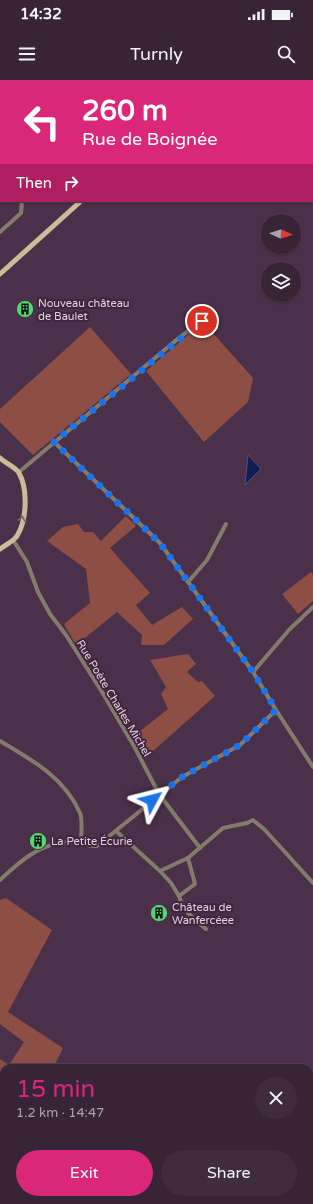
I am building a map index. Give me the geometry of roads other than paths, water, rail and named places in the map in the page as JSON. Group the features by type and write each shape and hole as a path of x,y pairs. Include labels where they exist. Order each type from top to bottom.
{"main road":[{"path":"0,274 80,202"},
{"path":"0,458 19,472 24,486 22,521 17,537 0,549"}],"street":[{"path":"0,232 21,213 22,202"},
{"path":"19,472 202,321"},
{"path":"54,442 160,543 189,581 253,672 313,767"},
{"path":"189,581 207,560 226,524"},
{"name":"Rue Poète Charles Michel","path":"13,540 27,562 38,592 50,614 66,635 102,692 134,746 159,794 200,848"},
{"path":"253,672 289,630 313,607"},
{"path":"0,880 44,846 59,842 81,844 88,847 98,846 159,794 182,777 240,745 276,710"},
{"path":"0,741 29,757 46,770 54,777 70,797 80,814 81,844"},
{"path":"160,871 188,858 223,828 248,823 254,820 313,883"},
{"path":"116,831 160,871 171,883 187,913 206,929"},
{"path":"179,896 195,884 188,858"}],"place":[{"name":"Nouveau château de Baulet","path":"25,309"},
{"name":"La Petite Écurie","path":"38,841"},
{"name":"Château de Wanfercéee","path":"159,913"}]}
